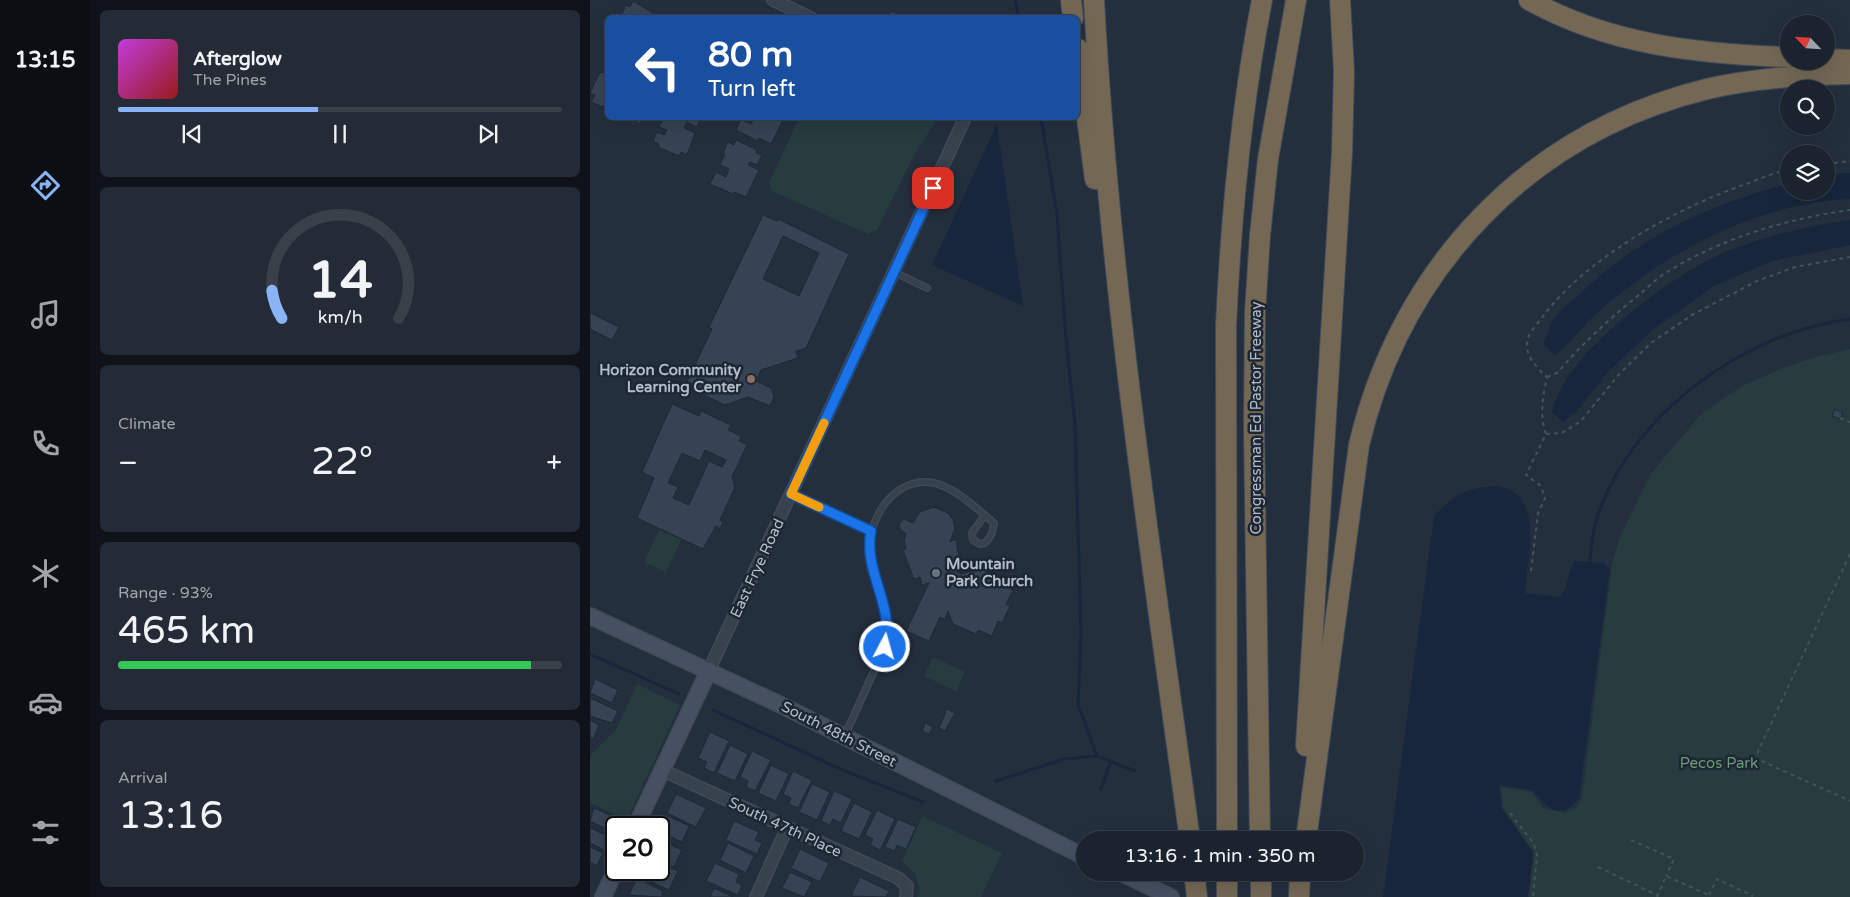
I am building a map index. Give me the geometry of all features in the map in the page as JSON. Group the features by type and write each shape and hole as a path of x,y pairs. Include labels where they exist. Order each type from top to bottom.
{"highway":[{"path":"1071,0 1073,15"},
{"path":"1094,0 1125,358 1189,831"},
{"name":"Congressman Ed Pastor Freeway","path":"1228,831 1227,307 1240,134 1262,0"},
{"name":"Congressman Ed Pastor Freeway","path":"1260,831 1254,428 1255,313 1268,158 1296,0"},
{"path":"1301,831 1342,152 1344,71 1340,0"},
{"path":"1529,0 1589,26 1652,45 1722,55 1780,57"},
{"path":"1835,59 1850,60"},
{"path":"1080,64 1111,295 1125,358"},
{"path":"1307,831 1359,445 1368,409 1386,359 1407,315 1433,273 1471,227 1513,187 1562,151 1616,121 1669,100 1724,86 1782,78 1850,74"},
{"path":"1195,881 1197,897"},
{"path":"1227,881 1227,897"},
{"path":"1261,881 1261,897"},
{"path":"1299,895 1300,881"}],"street":[{"path":"773,0 805,15"},
{"name":"East Frye Road","path":"641,816 964,120"},
{"name":"South 48th Street","path":"590,616 709,670 1076,853"},
{"name":"South 47th Place","path":"662,770 898,878 906,891"},
{"path":"756,897 787,828"},
{"path":"603,897 610,881"},
{"path":"1137,881 1171,897"}],"lane":[{"path":"894,272 927,288"},
{"path":"844,737 885,647 888,633 887,616 868,544 871,531 882,507 896,492 910,484 930,482 951,488 994,523 993,532 985,543 980,544 973,540 972,533 984,516"},
{"path":"791,494 871,531"}],"path":[{"path":"1835,163 1850,161"},
{"path":"1547,377 1532,362 1528,350 1528,337 1553,303 1623,245 1668,217 1715,194 1780,173"},
{"path":"1547,377 1557,372 1612,317 1665,273 1705,251 1764,229 1807,216 1850,210"},
{"path":"1546,434 1562,433 1581,421 1620,373 1651,343 1692,315 1728,295 1787,270 1850,257"},
{"path":"1531,571 1538,513 1545,498 1541,486 1526,475 1546,434 1542,422 1541,405 1547,377"},
{"path":"1840,418 1850,422"},
{"path":"1850,554 1755,758 1850,801"},
{"path":"1510,813 1534,844 1537,855 1533,897"},
{"path":"1598,867 1657,896 1674,859 1631,840"},
{"path":"1666,876 1708,896 1717,879 1753,896"}],"green space":[{"path":"798,120 937,120 914,155 877,230 868,234 772,191 769,183"},
{"name":"Pecos Park","path":"1850,349 1850,897 1529,897 1534,852 1503,808 1501,787 1532,792 1543,808 1566,813 1576,807 1582,798 1612,564 1620,537 1650,475 1701,414 1742,386 1785,367"},
{"path":"659,530 681,540 666,572 644,562"},
{"path":"933,657 965,672 956,691 924,676"},
{"path":"637,684 680,705 629,816 618,816 590,803 590,756 616,730"},
{"path":"922,816 1002,853 981,897 917,897 920,890 915,873 902,861"}],"water":[{"path":"997,124 1023,306 932,265"},
{"path":"1850,173 1850,199 1816,202 1782,210 1748,220 1716,234 1655,268 1626,288 1594,315 1555,355 1543,344 1552,322 1563,308 1603,273 1652,239 1705,212 1732,201 1780,186 1780,200 1835,200 1835,174"},
{"path":"1850,220 1850,245 1772,261 1714,286 1652,330 1606,374 1577,411 1563,422 1551,411 1562,386 1575,367 1592,348 1635,309 1682,275 1725,252 1755,241 1818,225"},
{"path":"1498,486 1513,492 1523,502 1528,515 1530,547 1525,593 1560,597 1575,561 1603,563 1610,569 1579,797 1573,805 1561,811 1555,810 1543,803 1533,790 1499,785 1502,808 1533,853 1528,897 1383,897 1434,516 1456,496 1478,488"}],"building":[{"path":"633,1 653,13 652,15 621,15 626,5 630,7"},
{"path":"605,67 605,105 603,107 591,102 595,95 590,93 600,72 603,73"},
{"path":"633,120 642,120 640,124"},
{"path":"662,120 700,120 697,127 687,122 684,128 695,133 687,155 681,152 679,156 658,147 659,144 653,141 657,132 664,135 667,130 659,127"},
{"path":"741,120 751,124 753,120 783,120 771,144 759,138 758,141 736,130"},
{"path":"736,140 757,150 756,153 762,155 757,165 750,162 748,165 759,170 746,197 734,192 733,194 710,184 716,172 726,177 729,169 720,165 725,154 723,153 728,142 734,145"},
{"path":"763,215 777,221 778,219 849,254 806,348 796,351 798,358 761,370 756,381 771,388 774,397 770,406 748,397 725,405 702,394 704,390 687,382 712,329 709,327","holes":["783,236 819,253 799,296 763,279"]},
{"path":"590,313 619,327 612,340 590,329"},
{"path":"672,404 699,416 701,411 731,425 728,430 741,436 739,441 747,445 732,477 735,487 720,520 723,522 720,529 716,526 703,549 637,518 654,478 642,472","holes":["705,450 726,460 722,467 709,461 689,505 673,498 678,487 668,483 682,453 700,461"]},
{"path":"1835,409 1843,413 1840,419 1832,416"},
{"name":"Mountain Park Church","path":"934,507 948,513 953,520 955,528 950,542 956,539 958,552 966,569 957,572 962,574 979,568 1002,578 999,584 1013,590 1006,604 1010,606 1002,623 998,621 992,636 978,630 976,634 953,624 948,611 945,619 940,617 929,641 906,631 929,583 922,585 920,577 914,579 903,550 906,549 904,541 906,534 900,529 899,524 904,519 913,523 920,512"},
{"path":"595,679 618,690 612,703 590,693"},
{"path":"590,698 618,711 612,723 590,716"},
{"path":"947,709 955,713 945,731 939,728"},
{"path":"590,720 599,725 593,739 590,737"},
{"path":"925,723 933,727 929,734 922,731"},
{"path":"710,732 729,741 714,773 704,768 707,762 698,758"},
{"path":"730,745 748,754 735,781 717,773"},
{"path":"752,751 771,760 755,791 746,787 748,781 740,777"},
{"path":"771,765 789,774 776,801 758,793"},
{"path":"793,771 812,780 798,808 789,804 791,798 783,794"},
{"path":"812,784 830,792 817,820 799,812"},
{"path":"834,791 852,799 841,823 833,819 830,825 821,821"},
{"path":"676,794 706,808 696,827 667,813"},
{"path":"854,803 872,812 859,839 841,831"},
{"path":"594,808 612,816 605,816 605,828 590,821"},
{"path":"877,810 895,819 880,850 870,845 873,839 865,835"},
{"path":"670,817 689,826 682,842 670,837"},
{"path":"898,819 916,827 906,849 897,845 895,851 885,847"},
{"path":"734,821 759,832 755,840 762,843 757,854 726,840"},
{"path":"590,828 605,835 604,850 590,843"},
{"path":"728,843 754,856 746,873 720,860"},
{"path":"670,844 682,850 674,867 670,865"},
{"path":"590,847 603,853 597,866 590,862"},
{"path":"800,849 829,863 820,882 791,868"},
{"path":"715,863 739,874 736,882 742,885 738,895 706,881"},
{"path":"670,868 678,871 669,890 649,881 670,881"},
{"path":"790,872 812,882 804,897 782,888"},
{"path":"860,877 889,891 886,897 851,896"},
{"path":"636,881 643,881 663,891 661,897 629,895"},
{"path":"714,888 733,897 710,897"}],"waterway":[{"path":"1015,0 1018,15"},
{"path":"1041,120 1057,214 1065,328 1075,425 1081,635 1078,705 1097,756 1135,771"},
{"path":"1589,566 1596,521 1612,483 1634,447 1662,415 1695,386 1731,361 1770,342 1810,327 1850,319"},
{"path":"590,654 679,694"},
{"path":"713,710 845,771 923,802"},
{"path":"996,781 1064,759 1097,756"},
{"path":"1101,789 1111,761"}],"slow traffic":[{"path":"819,507 791,494 824,423"}],"place":[{"name":"Horizon Community Learning Center","path":"751,379"},
{"name":"Mountain Park Church","path":"936,573"}],"route":[{"path":"885,647 888,633 887,616 870,557 868,544 871,531 791,494 933,188"}]}
